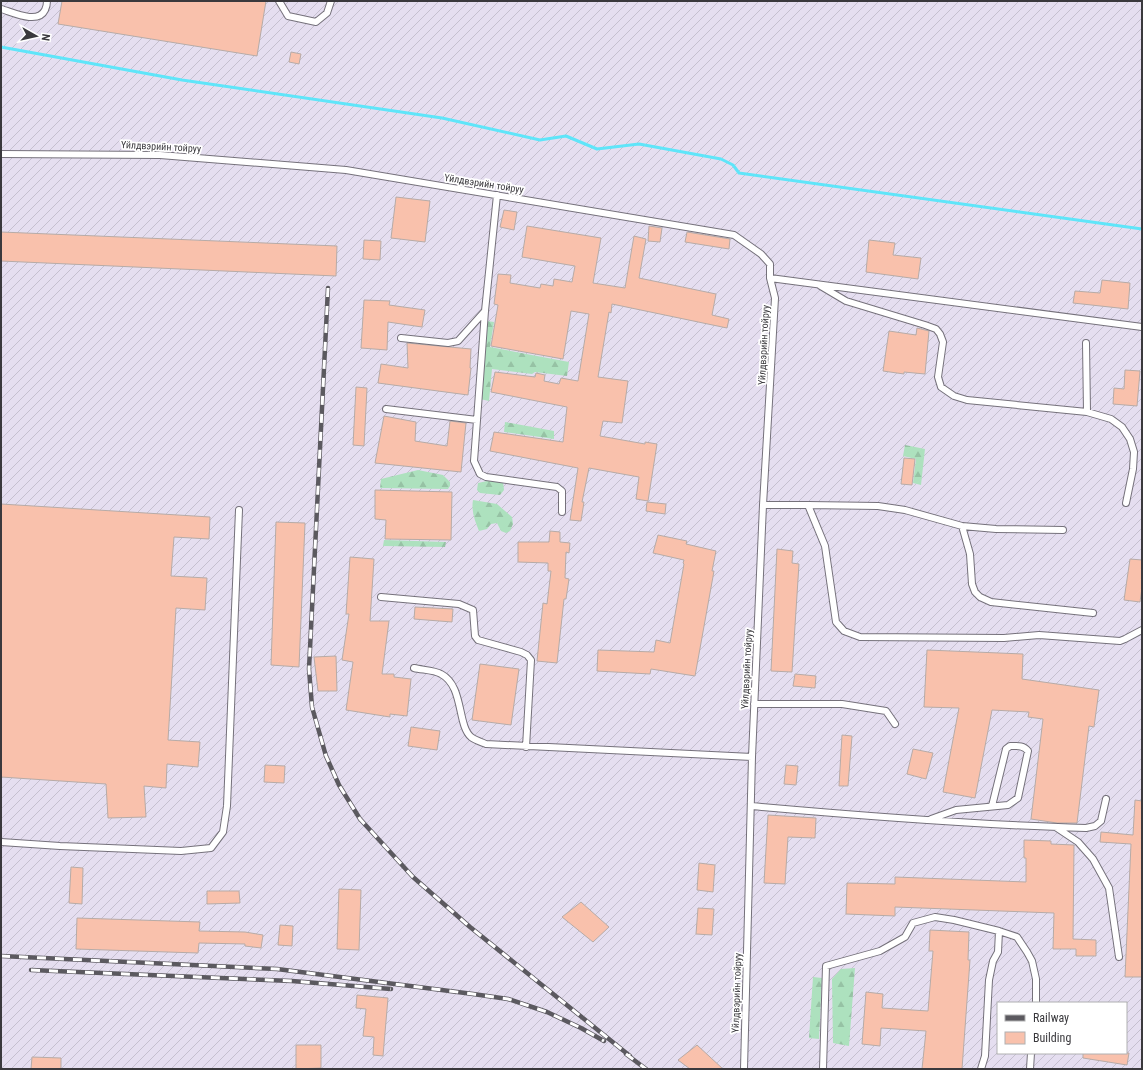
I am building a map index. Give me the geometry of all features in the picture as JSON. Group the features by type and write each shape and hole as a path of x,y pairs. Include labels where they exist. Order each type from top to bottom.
{"lane":[{"path":"1,9 28,18 39,16 45,11 47,1"},
{"path":"280,1 288,16 316,22 327,13 331,1"},
{"name":"Үйлдвэрийн тойруу","path":"1,154 160,155 338,169 734,236 761,254 770,264 770,278 775,298 763,505 754,704 744,1069"},
{"path":"497,195 485,312 474,461 480,474 486,477 557,487 562,491 562,512"},
{"path":"770,278 1142,327"},
{"path":"819,284 846,301 936,329 943,342 938,377 941,387 954,396 967,400 1087,412 1111,419 1122,428 1130,439 1134,452 1133,469 1126,503"},
{"path":"401,338 448,343 458,340 485,312"},
{"path":"1086,342 1087,412"},
{"path":"386,409 477,420"},
{"path":"763,505 808,504 878,506 905,510 962,526 996,529 1063,530"},
{"path":"808,504 825,546 836,622 844,631 849,633 860,637 1004,638 1039,634 1120,641 1125,640 1142,630"},
{"path":"1,842 181,852 211,848 224,832 227,806 239,510"},
{"path":"962,526 970,554 972,584 975,592 980,597 991,602 1094,613"},
{"path":"381,597 459,604 473,610 475,636 478,640 527,655 531,660 526,747"},
{"path":"414,668 440,674 448,679 454,689 467,732 472,738 486,744 752,758"},
{"path":"754,704 842,704 886,710 895,724"},
{"path":"927,821 956,810 1008,805 1013,803 1018,798 1028,751 1026,748 1022,746 1010,746 1006,749 992,806"},
{"path":"751,806 927,821 1086,828 1095,826 1101,821 1106,799"},
{"path":"1057,827 1078,842 1093,859 1109,888 1119,957"},
{"path":"823,1069 826,966 880,951 905,937 913,923 935,917 999,931 1017,937 1032,961 1036,979 1036,1002"},
{"path":"980,1069 985,1056 989,980 993,961 998,952 999,931"},
{"path":"1030,1069 1031,1054"}],"shaded area":[{"path":"1,1 1142,1 1142,1069 1,1069"}],"green space":[{"path":"487,321 494,322 490,347 569,362 567,376 535,372 532,374 492,369 489,401 480,399"},
{"path":"505,422 554,431 554,439 504,432"},
{"path":"905,445 925,449 921,485 913,483 916,459 903,456"},
{"path":"418,470 443,475 450,482 450,486 448,489 380,488 381,479"},
{"path":"496,479 503,482 504,490 500,495 480,493 477,490 478,483"},
{"path":"473,500 497,504 512,517 513,524 510,531 506,533 501,531 497,523 491,524 487,529 479,531 473,512"},
{"path":"384,540 446,542 445,547 383,546"},
{"path":"855,968 849,1046 833,1043 832,979 841,969"},
{"path":"813,977 822,978 819,1039 809,1038"}],"building":[{"path":"62,1 266,1 257,56 58,24"},
{"path":"291,52 301,54 299,64 289,62"},
{"path":"396,197 430,201 425,242 391,238"},
{"path":"504,210 517,212 514,230 500,227"},
{"path":"527,226 601,238 593,283 625,288 634,236 646,239 639,278 716,294 712,315 729,319 727,328 612,304 611,313 609,312 598,377 628,381 622,423 603,421 600,436 645,444 645,442 657,444 648,501 636,499 639,477 589,468 582,502 584,502 581,521 570,520 578,468 490,451 494,432 563,442 567,407 491,392 495,372 535,377 536,373 545,375 544,381 559,384 561,378 578,381 589,314 571,311 563,359 491,346 498,305 494,304 498,274 511,275 510,283 540,288 541,284 553,286 554,279 572,282 575,266 522,257"},
{"path":"649,226 662,228 660,242 648,241"},
{"path":"1,232 337,246 336,276 1,261"},
{"path":"687,232 730,239 729,249 685,242"},
{"path":"364,240 381,241 380,260 363,259"},
{"path":"869,240 895,243 893,255 921,258 918,279 866,272"},
{"path":"1102,280 1130,283 1128,309 1073,303 1075,291 1100,293"},
{"path":"364,300 390,301 389,305 425,310 422,327 388,322 387,350 361,348"},
{"path":"917,328 929,331 925,374 904,372 904,374 883,371 889,331 916,335"},
{"path":"407,343 471,349 471,368 468,395 378,383 381,364 408,368"},
{"path":"1125,370 1140,371 1137,406 1113,404 1114,388 1124,389"},
{"path":"356,387 367,388 364,446 353,445"},
{"path":"384,416 416,422 415,441 447,446 450,421 466,423 461,472 375,463"},
{"path":"904,458 915,459 912,485 901,484"},
{"path":"375,490 452,492 451,540 385,539 386,520 375,519"},
{"path":"647,502 666,504 665,514 646,511"},
{"path":"1,504 210,517 209,539 174,537 171,576 207,578 205,610 176,608 168,740 200,742 198,767 167,764 166,788 144,786 146,817 108,818 106,784 1,777"},
{"path":"276,522 305,523 299,667 271,665"},
{"path":"550,531 560,532 560,542 570,543 569,553 566,552 565,578 569,579 566,599 564,599 557,663 537,661 543,603 547,604 551,571 548,571 548,563 518,562 518,542 549,542"},
{"path":"658,535 687,541 686,544 716,551 712,571 714,571 695,676 651,669 650,674 597,671 598,650 654,652 656,640 670,643 684,560 653,553"},
{"path":"777,549 793,551 792,563 799,564 792,672 771,671"},
{"path":"350,557 374,559 370,621 389,621 382,674 394,674 394,677 411,679 407,716 390,714 390,717 346,710 353,662 342,660 349,614 346,614"},
{"path":"1130,559 1142,560 1142,588 1140,602 1124,600"},
{"path":"415,607 453,609 452,622 414,619"},
{"path":"927,650 1023,654 1022,679 1099,690 1094,727 1089,726 1077,823 1057,823 1031,819 1043,719 1028,717 1029,712 992,710 975,798 943,792 959,708 924,707"},
{"path":"336,656 337,691 318,691 314,657"},
{"path":"480,664 519,669 511,725 472,720"},
{"path":"795,674 816,676 815,688 793,686"},
{"path":"411,727 440,731 437,750 408,746"},
{"path":"842,735 852,736 848,786 839,786"},
{"path":"913,749 933,753 926,779 907,774"},
{"path":"265,765 285,766 284,783 264,782"},
{"path":"786,765 798,766 796,785 784,784"},
{"path":"1135,800 1142,801 1142,977 1125,977 1131,844 1100,842 1101,832 1133,835"},
{"path":"768,815 816,818 815,838 788,837 785,884 764,883"},
{"path":"1024,840 1051,841 1051,844 1074,845 1073,939 1096,940 1096,956 1076,956 1076,949 1053,949 1054,913 895,907 895,916 846,914 847,883 895,884 895,877 1026,882"},
{"path":"699,863 715,865 713,892 697,890"},
{"path":"71,867 83,868 82,904 69,903"},
{"path":"339,889 361,890 359,950 337,949"},
{"path":"207,891 239,891 240,903 207,904"},
{"path":"581,902 609,927 593,942 562,917"},
{"path":"698,908 714,909 712,935 696,934"},
{"path":"77,918 200,922 199,931 245,932 263,935 261,948 245,946 245,944 199,943 198,953 76,949"},
{"path":"280,925 293,926 292,946 278,945"},
{"path":"930,930 969,932 968,960 970,960 962,1069 922,1069 926,1031 881,1028 880,1046 862,1044 866,992 883,994 882,1008 928,1011 933,951 929,951"},
{"path":"357,995 388,998 383,1056 373,1055 374,1037 363,1036 366,1009 356,1008"},
{"path":"296,1045 321,1045 321,1068 296,1069"},
{"path":"697,1045 723,1069 690,1069 678,1060"},
{"path":"1129,1053 1127,1065 1083,1058 1083,1054"},
{"path":"32,1057 61,1058 61,1069 31,1069"}],"waterway":[{"path":"1,47 182,80 442,118 540,140 566,136 597,149 639,144 721,159 733,165 739,173 1142,229"}],"railway":[{"path":"328,288 309,669 312,707 326,756 339,785 360,819 413,877 470,927 630,1056"},
{"path":"1,956 277,969 473,994 508,999 547,1012 604,1041"},
{"path":"31,970 292,981 391,989"},
{"path":"626,1054 646,1069"}]}
